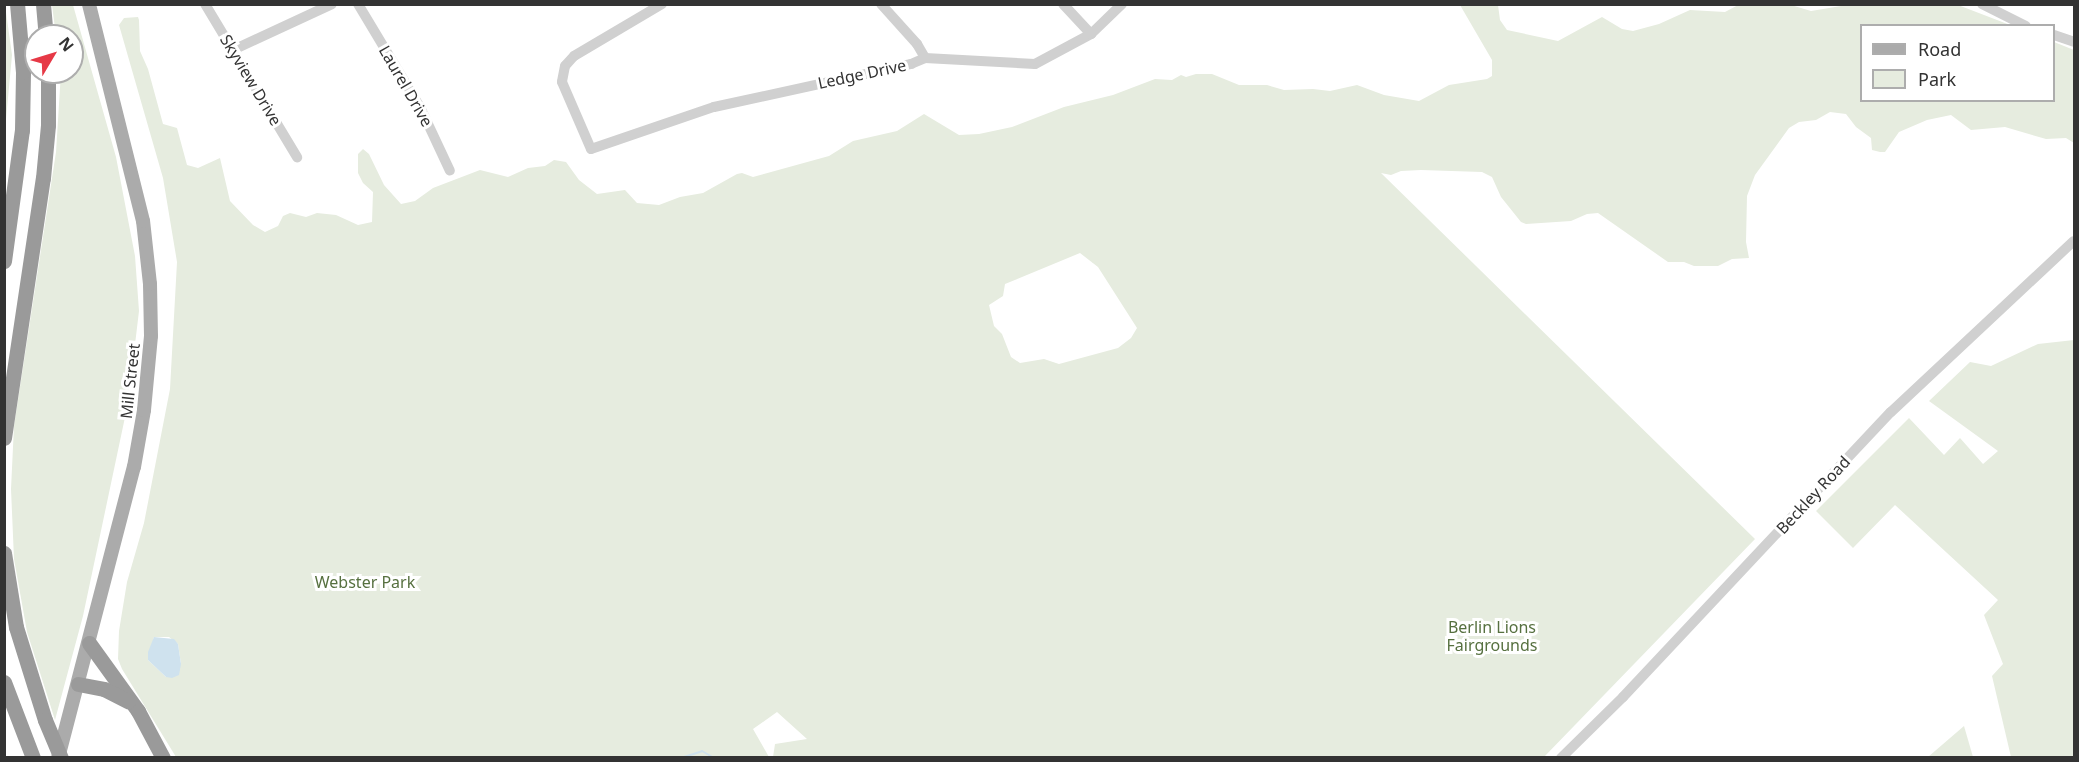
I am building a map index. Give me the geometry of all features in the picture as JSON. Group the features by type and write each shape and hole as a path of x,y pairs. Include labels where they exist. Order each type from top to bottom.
{"highway":[{"path":"4,261 23,119 22,51 17,4"},
{"path":"43,4 45,24"},
{"path":"4,438 43,178 48,124 48,84"},
{"path":"4,553 16,627 45,720 60,758"},
{"path":"89,643 133,704 163,758"},
{"path":"4,682 33,758"},
{"path":"78,684 104,689 133,704"}],"main road":[{"name":"Mill Street","path":"60,758 140,440 148,372 151,318 143,221 89,4"}],"street":[{"name":"Skyview Drive","path":"205,4 297,157"},
{"path":"233,50 332,4"},
{"name":"Laurel Drive","path":"358,4 422,109 450,171"},
{"name":"Ledge Drive","path":"662,4 574,56 565,66 562,82 591,149 714,107 911,64 925,58 1035,64 1091,34 1122,4"},
{"path":"880,4 917,44 925,58"},
{"path":"1063,4 1091,34"},
{"path":"1982,4 2022,24"},
{"path":"2055,35 2074,42"},
{"name":"Beckley Road","path":"1560,758 1623,697 1891,412 2074,241"}],"green space":[{"path":"1740,4 1791,5 1811,11 1853,4 1958,5 2007,24 1860,24 1860,102 2055,102 2055,42 2074,50 2074,143 2066,138 2046,139 2005,127 1971,130 1951,115 1927,120 1899,132 1885,152 1880,152 1872,150 1871,138 1856,127 1846,114 1830,112 1816,120 1799,122 1789,128 1755,175 1747,196 1746,242 1749,258 1732,259 1718,266 1694,266 1684,262 1668,262 1598,213 1587,214 1571,221 1526,224 1521,222 1501,197 1492,177 1482,172 1421,170 1401,171 1391,175 1381,173 1755,539 1544,757 773,757 775,744 807,739 777,712 753,729 769,757 176,757 122,669 118,659 119,631 127,582 144,523 170,389 177,262 163,178 119,25 124,18 138,17 140,51 148,69 163,124 177,128 187,165 198,168 220,158 230,201 253,225 265,232 278,226 283,216 290,213 306,217 317,213 336,215 358,225 372,222 373,192 363,183 358,173 358,154 363,149 369,154 384,185 401,204 415,201 433,188 480,170 508,177 528,168 545,166 554,160 566,162 579,180 597,194 625,190 637,203 659,205 680,197 703,193 737,174 742,173 753,177 829,156 853,141 897,131 924,114 959,135 979,134 1012,127 1064,107 1113,95 1155,79 1172,80 1181,75 1186,77 1196,74 1212,74 1239,85 1267,85 1284,90 1330,91 1357,85 1384,95 1419,101 1449,85 1487,79 1492,76 1492,60 1460,5 1498,5 1500,20 1507,30 1558,41 1602,17 1622,29 1633,31 1659,24 1690,10 1725,12","holes":["1080,253 1098,267 1137,328 1131,338 1118,348 1059,364 1044,359 1020,363 1011,357 1002,334 994,326 989,305 1003,296 1005,284","154,637 169,637 178,644 181,664 166,677 148,660"]},
{"path":"4,5 12,55 5,130"},
{"path":"52,5 73,5 78,24 54,24"},
{"path":"84,44 116,157 135,256 139,311 128,403 83,616 55,720 27,632 14,559 11,489 14,426 56,152 60,84 84,84"},
{"path":"2074,340 2074,757 2011,757 1992,676 2003,664 1984,615 1998,600 1895,505 1853,548 1816,511 1909,418 1944,455 1960,438 1983,464 1998,451 1929,401 1970,362 1991,366 2038,344"},
{"path":"1964,726 1973,757 1928,757"}],"water":[{"path":"154,637 174,639 178,644 181,664 179,675 172,678 166,677 148,660 148,652"}],"waterway":[{"path":"681,758 702,751 714,758"}],"park label":[{"name":"Webster Park","path":"365,582"},
{"name":"Berlin Lions Fairgrounds","path":"1492,636"}]}
